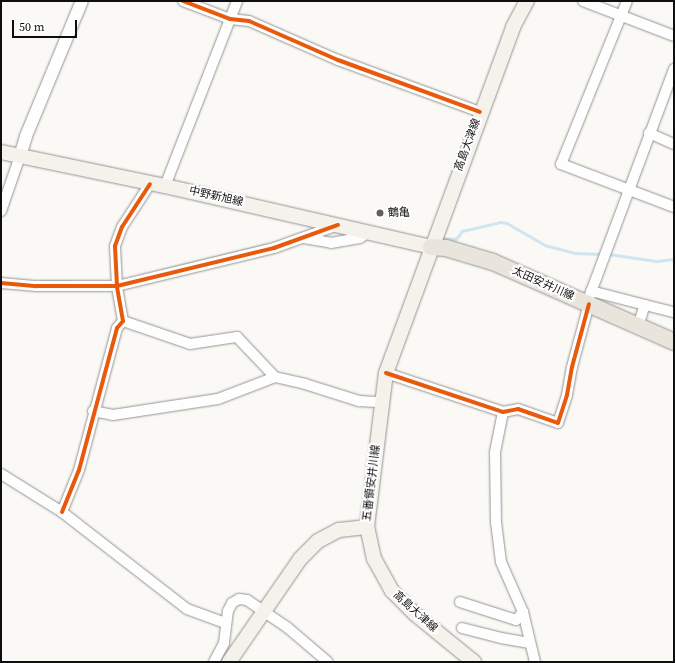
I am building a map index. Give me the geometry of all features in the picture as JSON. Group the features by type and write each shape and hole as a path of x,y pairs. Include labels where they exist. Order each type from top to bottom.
{"main road":[{"name":"高島大津線","path":"431,247 480,112 513,27 527,1"},
{"name":"中野新旭線","path":"1,152 165,186 431,247"},
{"name":"太田安井川線","path":"431,247 446,248 493,262 589,299 638,326 674,342"},
{"name":"五番領安井川線","path":"229,662 266,612 300,559 318,541 339,530 367,527 381,402 386,373 431,247"},
{"name":"高島大津線","path":"367,527 374,559 392,591 415,614 474,662"}],"street":[{"path":"1,211 26,136 82,1"},
{"path":"183,1 230,19 248,21 338,60 480,112"},
{"path":"165,186 237,1"},
{"path":"628,1 561,164 674,207"},
{"path":"590,2 621,16 674,36"},
{"path":"386,373 503,412 518,410 558,423 567,396 572,367 589,299 649,134 672,82 674,69"},
{"path":"649,134 674,144"},
{"path":"123,321 117,286 115,246 122,227 150,184"},
{"path":"1,283 37,286 117,286 274,248 338,225"},
{"path":"304,238 331,243 360,238 368,232"},
{"path":"589,299 645,305 674,312"},
{"path":"638,326 645,305"},
{"path":"123,321 190,344 236,337 274,377 305,384 359,401 381,402"},
{"path":"62,512 79,470 93,411 117,328 123,321"},
{"path":"93,411 113,414 218,399 274,377"},
{"path":"503,412 495,452 496,522 502,562 523,612 535,662"},
{"path":"1,474 62,512 187,609 225,623"},
{"path":"214,662 224,643 225,623 232,603 239,600 247,600 266,612 288,628 328,662"},
{"path":"460,602 516,620 523,612"},
{"path":"462,628 501,638 530,643"}],"waterway":[{"path":"442,238 456,239 462,231 500,222 507,223 545,245 575,253 602,254"},
{"path":"162,270 264,245"},
{"path":"609,254 657,261 674,259"},
{"path":"42,281 71,281"}],"cycle path":[{"path":"183,1 230,19 249,21 338,60 480,112"},
{"path":"62,512 79,470 117,328 123,321 117,286 115,246 122,227 150,184"},
{"path":"1,283 37,286 117,286 274,248 338,225"},
{"path":"386,373 503,412 518,409 558,423 567,395 572,367 589,304"}],"place":[{"name":"鶴亀","path":"380,213"}]}
